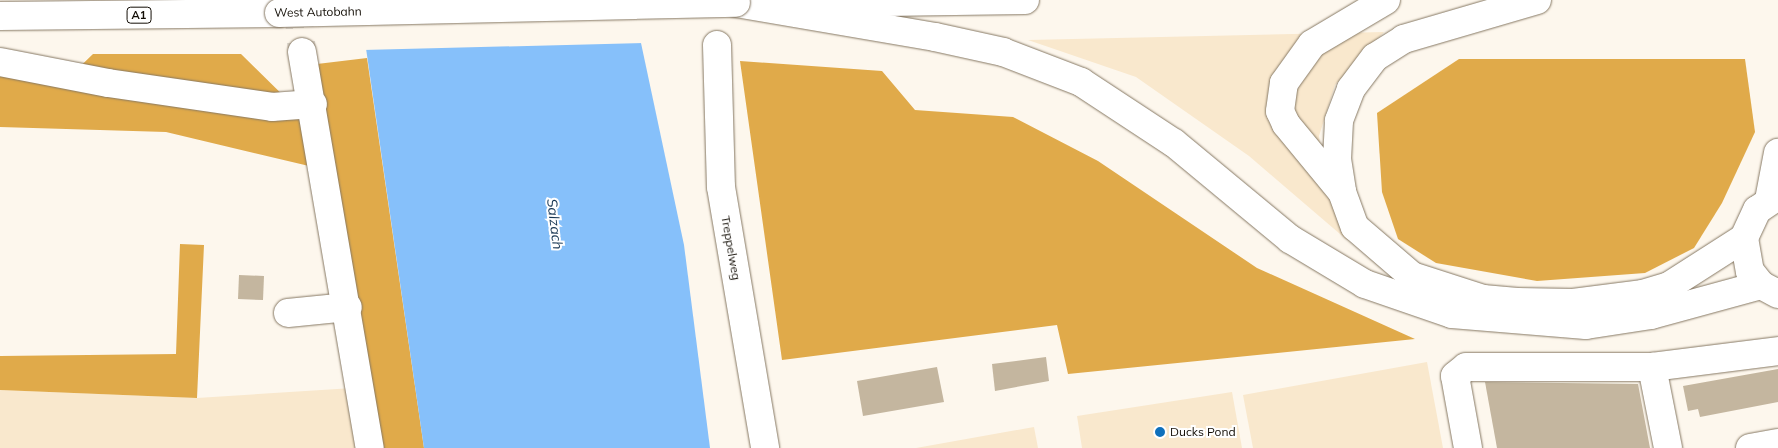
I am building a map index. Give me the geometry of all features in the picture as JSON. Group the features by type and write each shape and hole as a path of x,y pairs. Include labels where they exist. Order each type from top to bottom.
{"main road":[{"name":"West Autobahn","path":"0,16 278,13 736,3 1025,0"},
{"path":"1342,192 1286,124 1280,111 1284,83 1299,55 1312,44 1386,0"},
{"path":"1536,0 1404,39 1375,57 1350,89 1339,121 1337,159 1342,192 1355,227 1385,258 1427,282 1483,299 1572,303 1643,294 1669,286 1744,238"},
{"path":"736,3 926,34 1002,52 1081,82 1174,143 1290,239 1365,284 1452,314 1586,325 1651,316 1769,290 1744,255 1744,238 1752,216 1774,198 1778,153"},
{"name":"Treppelweg","path":"717,45 721,187 764,448"},
{"path":"302,52 313,104 348,307 370,448"},
{"path":"0,62 108,83 272,107 313,104"},
{"path":"288,313 348,307"},
{"path":"1468,448 1455,376 1466,367 1652,368 1778,350"},
{"path":"1652,368 1668,448"},
{"path":"1750,448 1778,443"}],"shaded area":[{"path":"1384,32 1335,85 1319,136 1326,187 1347,240 1249,156 1136,77 1028,40"},
{"path":"93,54 241,54 299,111 309,166 166,132 0,127 0,74 61,85"},
{"path":"367,58 424,448 377,448 317,64"},
{"path":"1459,59 1745,59 1755,132 1722,203 1694,248 1645,273 1537,281 1436,263 1398,239 1382,192 1377,113"},
{"path":"740,61 882,71 915,110 1013,117 1098,161 1257,268 1415,339 1068,374 1057,325 782,360"},
{"path":"180,244 204,245 197,398 0,390 0,356 176,354"},
{"path":"1427,362 1443,448 1253,448 1243,395"},
{"path":"353,388 362,448 0,448 0,390 197,398"},
{"name":"Ducks Pond","path":"1232,392 1242,448 1082,448 1077,416"},
{"path":"1034,427 1038,448 916,448"}],"water":[{"name":"Salzach","path":"359,0 641,43 684,245 710,448 424,448"}],"pier":[{"path":"356,0 645,0 644,43 363,50"}],"building":[{"path":"239,275 264,276 263,300 238,299"},
{"path":"1046,357 1049,381 995,391 992,364"},
{"path":"937,367 944,402 863,416 857,381"},
{"path":"1778,369 1778,402 1700,417 1698,409 1688,411 1683,386"},
{"path":"1485,382 1638,384 1650,448 1497,448"}],"tunnel":[{"path":"297,0 302,52"}],"place":[{"name":"Ducks Pond","path":"1160,432"}]}
